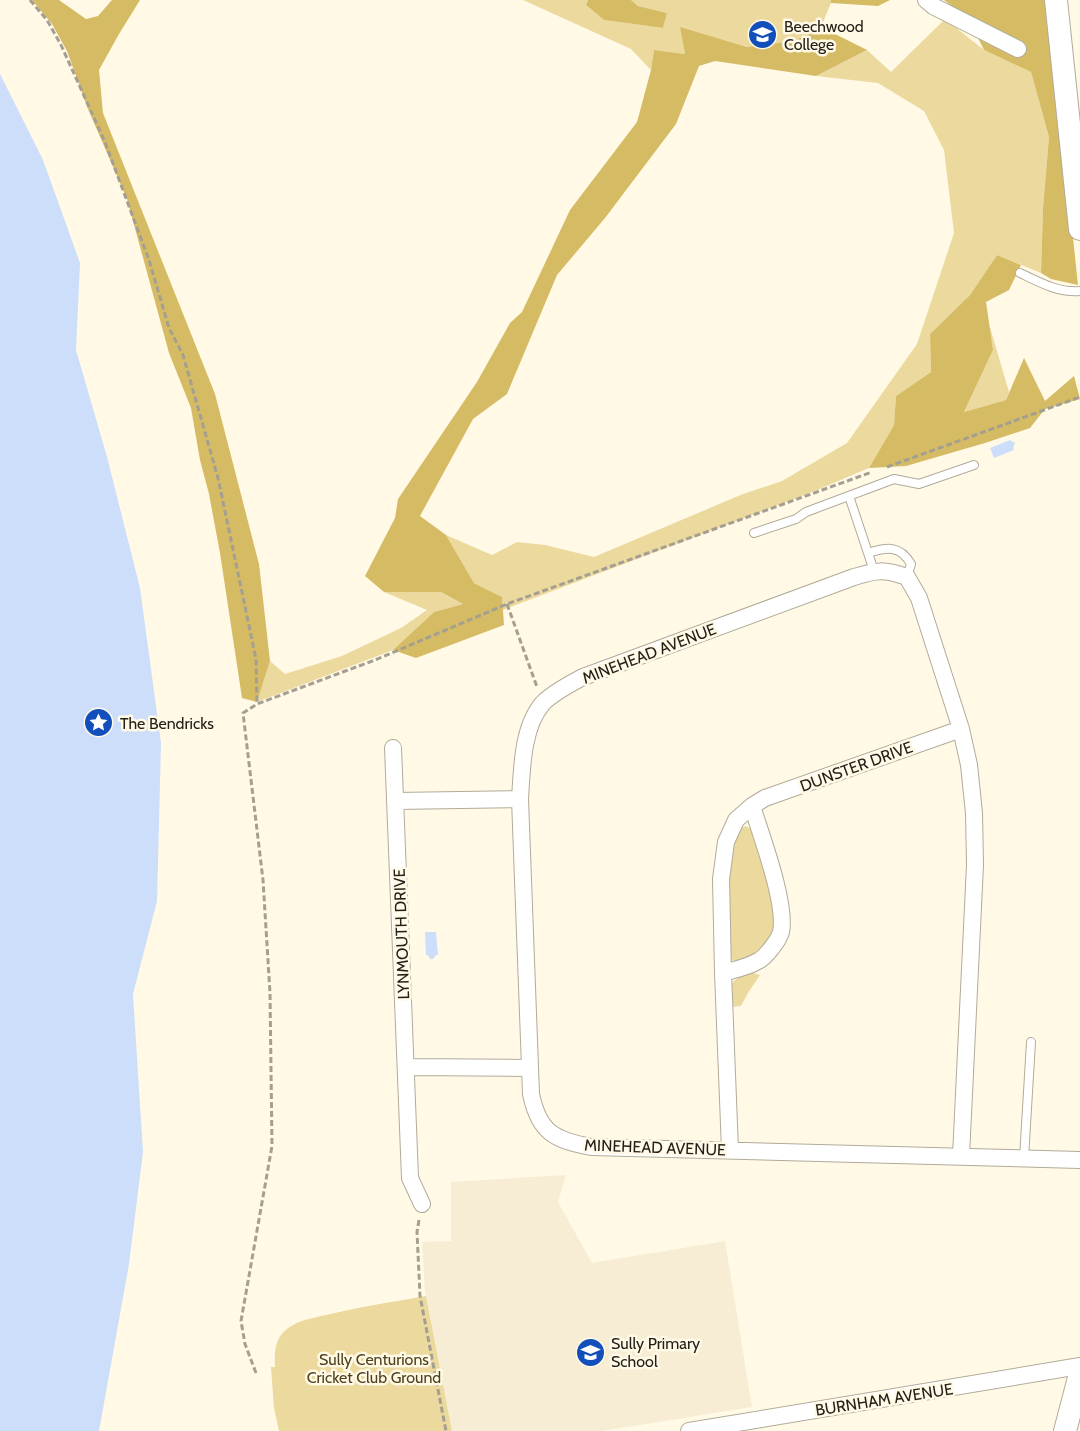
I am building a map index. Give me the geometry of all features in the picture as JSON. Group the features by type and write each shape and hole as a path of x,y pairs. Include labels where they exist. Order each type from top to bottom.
{"main road":[{"path":"1056,0 1080,229"},
{"path":"1065,1431 1080,1374"}],"street":[{"path":"926,0 933,6 1018,49"},
{"name":"MINEHEAD AVENUE","path":"908,577 893,572 874,571 583,676 543,703 526,736 520,799 531,1094 534,1109 552,1135 567,1143 591,1147 1080,1160"},
{"path":"908,577 919,598 961,729 969,765 974,813 975,865 961,1156"},
{"name":"DUNSTER DRIVE","path":"730,1150 721,879 726,842 736,820 765,798 961,729"},
{"name":"LYNMOUTH DRIVE","path":"393,748 410,1178 422,1204"},
{"path":"395,801 520,799"},
{"path":"723,974 759,961 770,951 781,934 782,915 776,886 752,806"},
{"path":"406,1067 530,1068"},
{"name":"BURNHAM AVENUE","path":"695,1430 1080,1366"}],"lane":[{"path":"1020,273 1052,288 1071,292 1080,291"},
{"path":"754,533 795,519 806,512 894,478 919,484 974,465"},
{"path":"849,496 874,571"},
{"path":"868,553 884,548 897,550 907,556 911,564 908,577"},
{"path":"1024,1158 1031,1042"}],"path":[{"path":"30,0 47,20 61,45 105,142 149,260 169,328 183,355 221,490 256,659 257,704"},
{"path":"256,1372 245,1344 241,1322 272,1146 270,993 263,880 243,713 257,704 375,660 507,604 1080,397"},
{"path":"507,604 543,703"},
{"path":"422,1204 417,1232 420,1296 446,1431"}],"shaded area":[{"path":"32,0 59,0 86,19 98,16 112,0 140,0 99,70 103,113 215,394 259,564 270,661 257,702 242,698 220,553 191,408 169,353 127,199 88,109 67,51 52,24"},
{"path":"588,0 631,0 638,6 667,13 663,28 604,20 586,5"},
{"path":"831,0 890,0 878,6 831,3"},
{"path":"944,0 1049,0 1078,285 1051,279 1041,273 1043,208 1049,137 1031,72 984,50 968,18"},
{"path":"680,27 747,47 794,41 821,27 867,50 816,76 715,61 699,66 676,124 605,218 557,275 507,394 473,419 420,516 446,535 474,583 502,597 504,625 416,658 393,650 434,612 463,604 441,592 384,592 365,576 395,518 398,499 477,382 510,323 522,312 570,210 637,122 654,50 685,54"},
{"path":"997,255 1021,265 1009,290 986,302 993,350 964,412 1006,400 1024,358 1045,401 1074,376 1080,399 1045,409 1030,428 985,443 906,466 869,468 894,425 896,396 931,372 930,334 970,295"},
{"name":"Sully Primary School","path":"566,1175 558,1202 592,1263 725,1241 752,1407 602,1431 452,1431 425,1291 422,1242 451,1241 451,1182"}],"green space":[{"path":"523,0 588,0 586,5 604,20 663,28 667,13 638,6 631,0 831,0 831,3 821,27 794,41 747,47 681,28 685,54 654,50 651,70 631,49"},
{"path":"945,19 984,50 1031,72 1049,137 1043,208 1041,273 997,255 970,295 930,334 931,372 896,396 894,425 869,468 810,493 503,610 502,597 474,583 446,535 492,555 517,542 545,545 594,557 743,494 782,481 847,443 917,344 954,233 944,150 924,111 878,83 816,76 867,50 891,72"},
{"path":"989,324 1009,392 1006,400 964,412 993,350"},
{"path":"384,592 441,592 463,604 434,612 393,650 257,702 270,661 285,674 342,656 401,628 427,610"},
{"path":"746,826 753,830 765,868 773,899 775,926 766,945 740,962 732,960 729,954 729,892 731,861 738,829"},
{"path":"750,972 760,975 741,1006 731,1007 732,984 737,978"},
{"name":"Sully Centurions Cricket Club Ground","path":"426,1296 452,1431 279,1431 274,1408 271,1367 275,1367 276,1346 287,1329 311,1318"}],"water":[{"name":"The Bendricks","path":"0,74 43,160 80,263 76,350 107,457 140,588 161,743 157,901 133,994 143,1152 129,1264 99,1431 0,1431"},
{"path":"1010,440 1015,443 1014,450 994,458 990,448"},
{"path":"425,932 436,932 438,955 433,959 426,955"}],"place":[{"name":"Beechwood College","path":"763,35"},
{"name":"The Bendricks","path":"99,723"},
{"name":"Sully Primary School","path":"590,1352"}]}
